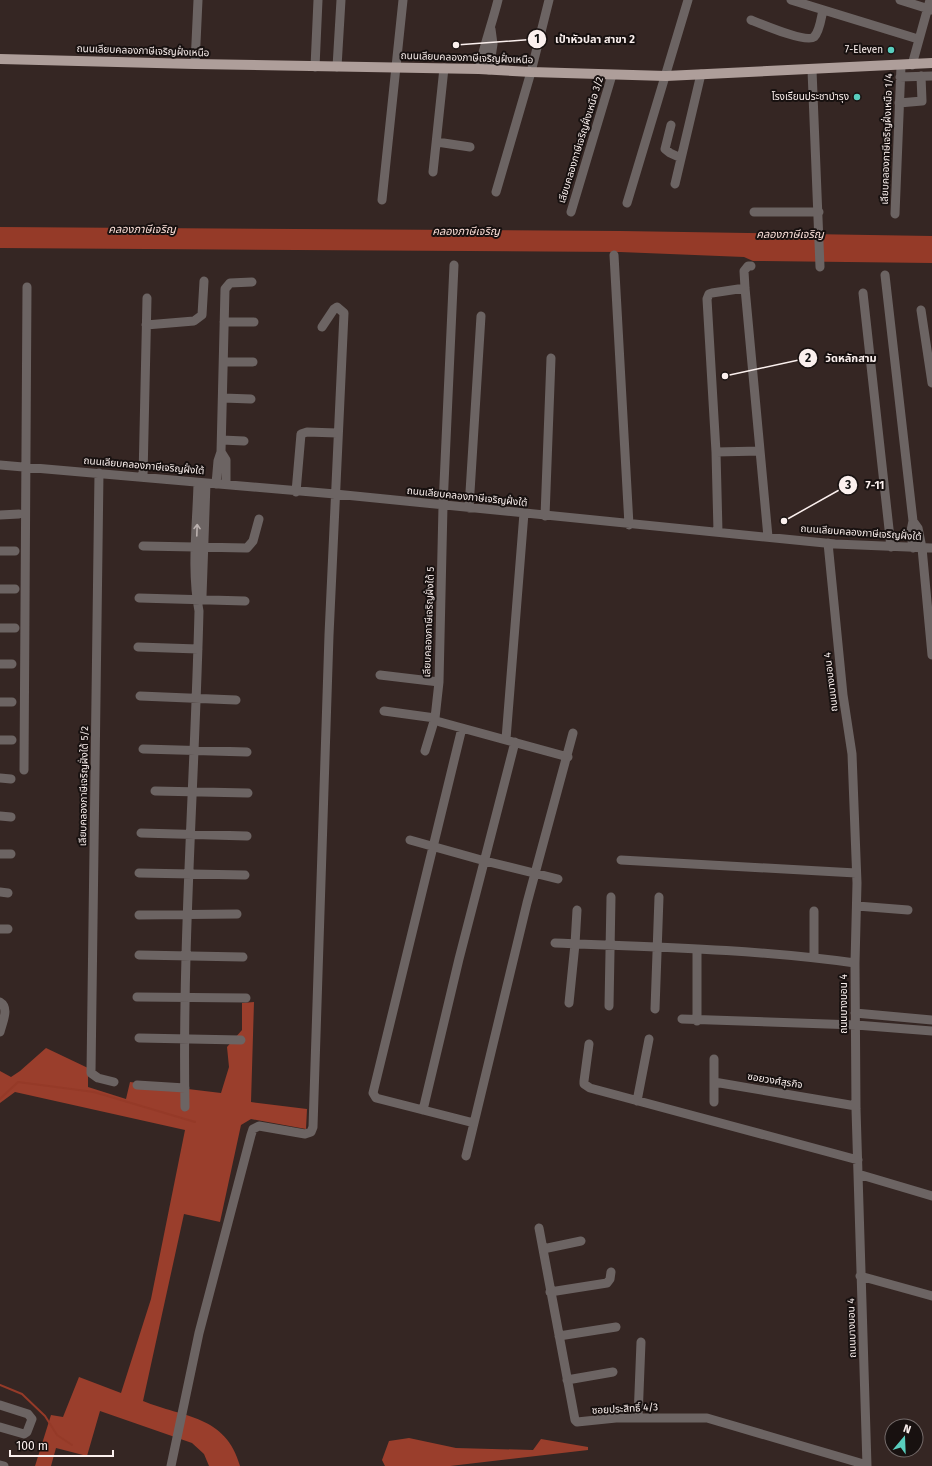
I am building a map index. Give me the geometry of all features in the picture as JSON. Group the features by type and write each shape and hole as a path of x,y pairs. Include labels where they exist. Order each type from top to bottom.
{"main road":[{"name":"ถนนเลียบคลองภาษีเจริญฝั่งเหนือ","path":"0,59 484,69 666,76 901,66 932,63"}],"street":[{"path":"195,64 198,0"},
{"path":"315,66 318,0"},
{"path":"337,67 341,0"},
{"path":"382,200 403,0"},
{"path":"484,69 492,44 491,29 498,0"},
{"path":"496,192 531,72 549,0"},
{"path":"627,203 688,0"},
{"path":"791,0 918,38"},
{"path":"900,0 930,6 918,38 912,65"},
{"path":"751,20 801,38 810,39 814,37 818,31 823,10"},
{"name":"เลียบคลองภาษีเจริญฝั่งเหนือ 1/4","path":"894,214 901,66"},
{"path":"434,172 444,68"},
{"path":"812,70 820,264"},
{"path":"675,184 701,74"},
{"name":"เลียบคลองภาษีเจริญฝั่งเหนือ 3/2","path":"571,212 612,75"},
{"path":"921,76 922,101"},
{"path":"900,77 932,76"},
{"path":"899,103 932,100"},
{"path":"671,126 665,148 670,154 681,158"},
{"path":"437,142 470,147"},
{"path":"754,212 819,212"},
{"path":"614,255 629,525"},
{"name":"เลียบคลองภาษีเจริญฝั่งใต้ 5","path":"380,675 439,682 444,506 454,265"},
{"path":"751,266 745,268 744,271 745,288 768,537"},
{"path":"885,275 914,521 911,530 929,597 932,655"},
{"path":"146,325 194,321 199,319 202,315 204,281"},
{"path":"221,484 218,461 221,452 222,440 226,285 230,283 252,282"},
{"path":"24,770 27,287"},
{"path":"718,532 716,452 707,296 712,293 745,288"},
{"path":"863,293 891,547"},
{"path":"143,477 147,298"},
{"path":"171,1466 199,1333 250,1136 253,1129 259,1126 305,1134 311,1132 313,1127 337,433 344,313 342,310 337,307 334,309 322,328"},
{"path":"921,310 932,383"},
{"path":"469,508 482,316"},
{"path":"224,322 254,322"},
{"path":"545,516 550,358"},
{"path":"224,362 253,362"},
{"path":"222,398 251,399"},
{"path":"296,492 301,434 307,432 337,433"},
{"path":"222,440 244,440"},
{"path":"716,452 760,451"},
{"name":"ถนนเลียบคลองภาษีเจริญฝั่งใต้","path":"0,465 296,492 335,494 629,525 828,543 932,548"},
{"name":"เลียบคลองภาษีเจริญฝั่งใต้ 5/2","path":"99,474 91,1073 98,1078 114,1082"},
{"path":"185,1106 184,1038 189,833 198,650 202,483"},
{"path":"506,739 524,513"},
{"path":"0,515 19,514"},
{"path":"143,546 247,548 253,541 259,519"},
{"name":"ถนนบางบอน 4","path":"828,543 843,695 852,754 856,873 856,1106 867,1466"},
{"path":"0,551 14,551"},
{"path":"0,589 15,589"},
{"path":"139,598 245,601"},
{"path":"0,628 14,628"},
{"path":"138,647 198,650"},
{"path":"0,664 12,664"},
{"path":"425,751 438,720 439,682"},
{"path":"140,696 236,700"},
{"path":"0,702 12,702"},
{"path":"384,711 438,720 568,757"},
{"path":"462,728 373,1093 376,1098 474,1123"},
{"path":"466,1156 535,873 568,757 573,733"},
{"path":"0,740 12,740"},
{"path":"423,1110 484,861 515,742"},
{"path":"143,749 247,752"},
{"path":"0,778 11,779"},
{"path":"155,791 248,793"},
{"path":"0,816 11,817"},
{"path":"140,833 189,833 247,836"},
{"path":"410,840 484,861 558,879"},
{"path":"0,854 11,854"},
{"path":"621,860 856,873"},
{"path":"139,873 245,875"},
{"path":"609,1006 611,897"},
{"path":"655,1009 658,897"},
{"path":"856,906 908,910"},
{"path":"569,1003 575,944 576,910"},
{"path":"814,911 814,957"},
{"path":"139,915 237,914"},
{"path":"555,943 698,949 814,957 855,963"},
{"path":"697,1020 698,949"},
{"path":"139,955 243,958"},
{"path":"137,997 246,998"},
{"path":"0,1002 4,1004 6,1011 0,1032"},
{"path":"855,1013 932,1020"},
{"path":"682,1020 856,1025 932,1031"},
{"path":"139,1038 241,1040"},
{"path":"637,1101 649,1039"},
{"path":"590,1044 584,1084 590,1088 858,1160"},
{"path":"714,1059 714,1102"},
{"name":"ซอยวงศ์สุรกิจ","path":"714,1082 856,1106"},
{"path":"137,1086 185,1088"},
{"path":"858,1174 932,1196"},
{"name":"ซอยประสิทธิ์ 4/3","path":"539,1228 567,1380 575,1420 577,1422 638,1418 702,1417 713,1419 867,1466"},
{"path":"543,1249 581,1241"},
{"path":"550,1292 607,1283 610,1279 611,1272"},
{"path":"860,1276 932,1296"},
{"path":"559,1336 616,1327"},
{"path":"638,1418 641,1342"},
{"path":"567,1380 612,1372"},
{"path":"0,1405 28,1414 32,1419 28,1432 24,1434 0,1427"},
{"path":"0,1465 4,1466"}],"shaded area":[{"path":"254,1002 251,1102 307,1109 306,1129 251,1119 241,1125 220,1222 184,1214 143,1401 202,1421 214,1428 225,1437 233,1449 240,1466 209,1466 204,1454 192,1443 100,1411 87,1456 56,1448 51,1466 35,1466 51,1415 63,1417 79,1377 121,1393 151,1299 185,1130 15,1092 0,1103 0,1071 11,1077 46,1048 88,1068 88,1087 126,1099 130,1082 221,1093 229,1067 227,1047 242,1030 242,1003"},
{"path":"409,1438 456,1448 533,1450 541,1439 588,1447 588,1450 450,1466 385,1466 382,1460 389,1441"}],"water":[{"name":"คลองภาษีเจริญ","path":"0,227 621,231 932,236 932,263 753,261 744,257 620,252 0,248"}],"waterway":[{"path":"0,1099 18,1082 94,1092 195,1122"},
{"path":"0,1385 22,1394 45,1416 57,1435 72,1445"}],"place":[{"name":"เป้าหัวปลา สาขา 2","path":"456,45"},
{"name":"7-Eleven","path":"891,50"},
{"name":"โรงเรียนประชาบำรุง","path":"857,97"},
{"name":"วัดหลักสาม","path":"725,376"},
{"name":"7-11","path":"784,521"}]}
